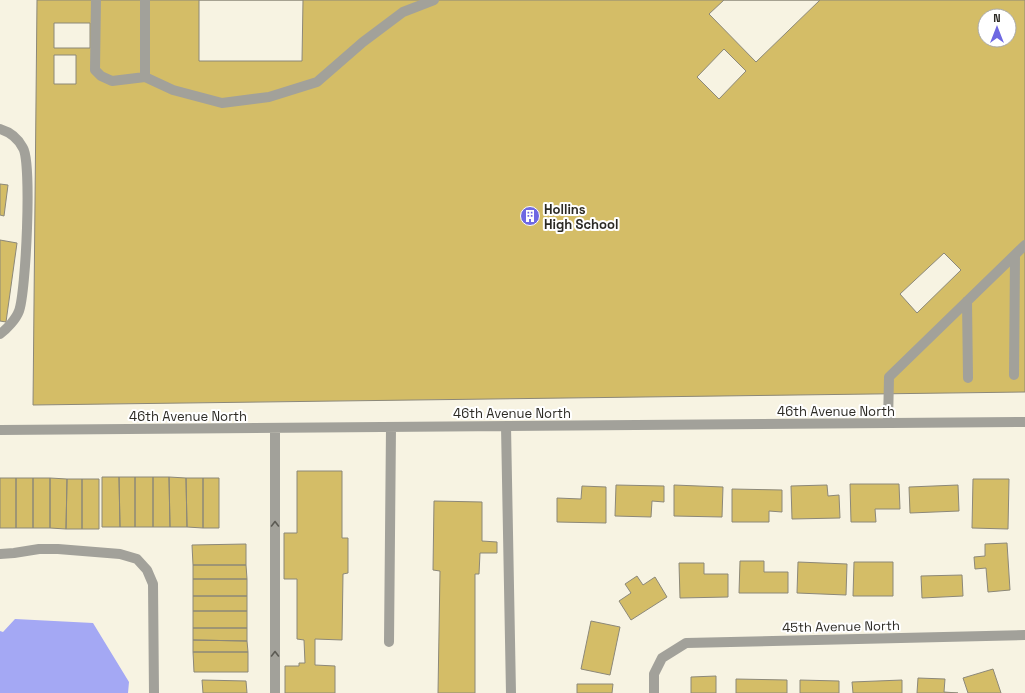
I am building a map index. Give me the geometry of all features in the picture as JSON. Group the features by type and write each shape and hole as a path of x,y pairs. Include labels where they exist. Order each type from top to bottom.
{"street":[{"path":"96,0 95,70 101,76 112,82 145,78 173,90 222,103 269,97 317,82 363,42 403,12 434,0"},
{"path":"145,0 145,78"},
{"path":"0,129 16,137 24,149 27,224 24,286 19,312 0,334"},
{"path":"888,423 888,377 1025,245"},
{"path":"1014,375 1015,255"},
{"path":"967,301 968,378"},
{"name":"46th Avenue North","path":"0,430 1025,422"},
{"path":"506,426 511,693"},
{"path":"389,642 391,427"},
{"path":"274,428 275,693"},
{"path":"0,554 39,549 58,549 120,554 137,559 148,570 153,584 154,693"},
{"name":"45th Avenue North","path":"654,693 654,674 662,658 686,643 1025,635"}],"water":[{"path":"15,619 93,623 129,682 128,693 0,693 0,631 3,632"}],"building":[{"name":"Hollins High School","path":"37,0 1025,0 1025,392 33,405"},
{"path":"199,0 303,0 302,61 199,61"},
{"path":"724,0 820,0 756,62 709,14"},
{"path":"54,23 90,23 90,48 54,48"},
{"path":"724,49 746,71 719,99 697,77"},
{"path":"54,55 76,55 76,84 54,84"},
{"path":"0,184 8,185 4,216 0,215"},
{"path":"0,240 17,243 6,322 0,321"},
{"path":"944,253 961,270 917,313 900,294"},
{"path":"297,471 342,471 342,538 348,538 348,573 343,574 342,640 315,639 315,665 335,666 335,693 285,693 285,666 299,666 299,663 305,663 304,640 297,639 297,579 284,579 284,533 297,533"},
{"path":"102,477 119,477 120,527 102,527"},
{"path":"119,477 135,477 135,527 120,527"},
{"path":"135,477 153,477 153,527 135,527"},
{"path":"153,477 169,477 170,527 153,527"},
{"path":"169,477 186,478 187,527 170,527"},
{"path":"0,478 16,478 16,528 0,528"},
{"path":"16,478 33,478 33,528 16,528"},
{"path":"33,478 50,478 50,528 33,528"},
{"path":"50,478 67,479 66,529 50,528"},
{"path":"186,478 203,478 203,528 187,527"},
{"path":"203,478 219,478 219,528 203,528"},
{"path":"67,479 82,479 82,529 66,529"},
{"path":"82,479 99,479 99,529 82,529"},
{"path":"973,479 1009,479 1008,529 972,528"},
{"path":"850,484 899,484 900,509 875,509 876,522 851,522"},
{"path":"616,485 664,486 664,502 652,501 651,517 615,516"},
{"path":"674,485 723,487 722,517 674,516"},
{"path":"827,485 828,496 839,495 840,518 792,519 791,486"},
{"path":"958,485 959,511 910,513 909,487"},
{"path":"582,486 606,487 606,523 557,522 557,498 581,499"},
{"path":"732,489 782,490 782,512 769,511 769,522 732,522"},
{"path":"434,501 482,502 482,541 497,542 497,553 480,553 479,574 475,574 475,693 438,693 440,571 433,570"},
{"path":"1007,543 1010,590 988,592 986,568 975,569 974,557 985,556 985,544"},
{"path":"246,544 246,565 193,565 192,545"},
{"path":"740,561 764,561 764,572 788,572 788,593 739,593"},
{"path":"798,562 847,564 846,595 797,593"},
{"path":"854,562 893,562 893,596 853,596"},
{"path":"679,563 704,563 704,574 728,574 728,597 680,598"},
{"path":"193,565 246,565 247,579 193,579"},
{"path":"962,575 963,596 922,598 921,576"},
{"path":"637,576 643,585 655,577 667,597 631,620 619,601 631,593 625,584"},
{"path":"193,579 247,579 247,596 193,596"},
{"path":"193,596 247,596 247,611 193,611"},
{"path":"193,611 247,611 247,628 193,628"},
{"path":"591,621 620,627 610,675 581,669"},
{"path":"193,628 247,628 247,641 193,640"},
{"path":"193,640 247,641 248,652 193,652"},
{"path":"193,652 248,652 248,672 194,672"},
{"path":"993,669 1001,693 968,693 963,678"},
{"path":"716,676 716,693 691,693 691,677"},
{"path":"918,678 945,679 944,692 958,693 917,693"},
{"path":"736,679 787,680 787,693 736,693"},
{"path":"202,680 246,681 247,693 203,693"},
{"path":"800,680 839,681 839,693 800,693"},
{"path":"902,680 902,693 853,693 852,682"},
{"path":"577,684 613,684 612,693 577,693"}],"place":[{"name":"Hollins High School","path":"530,216"}]}
